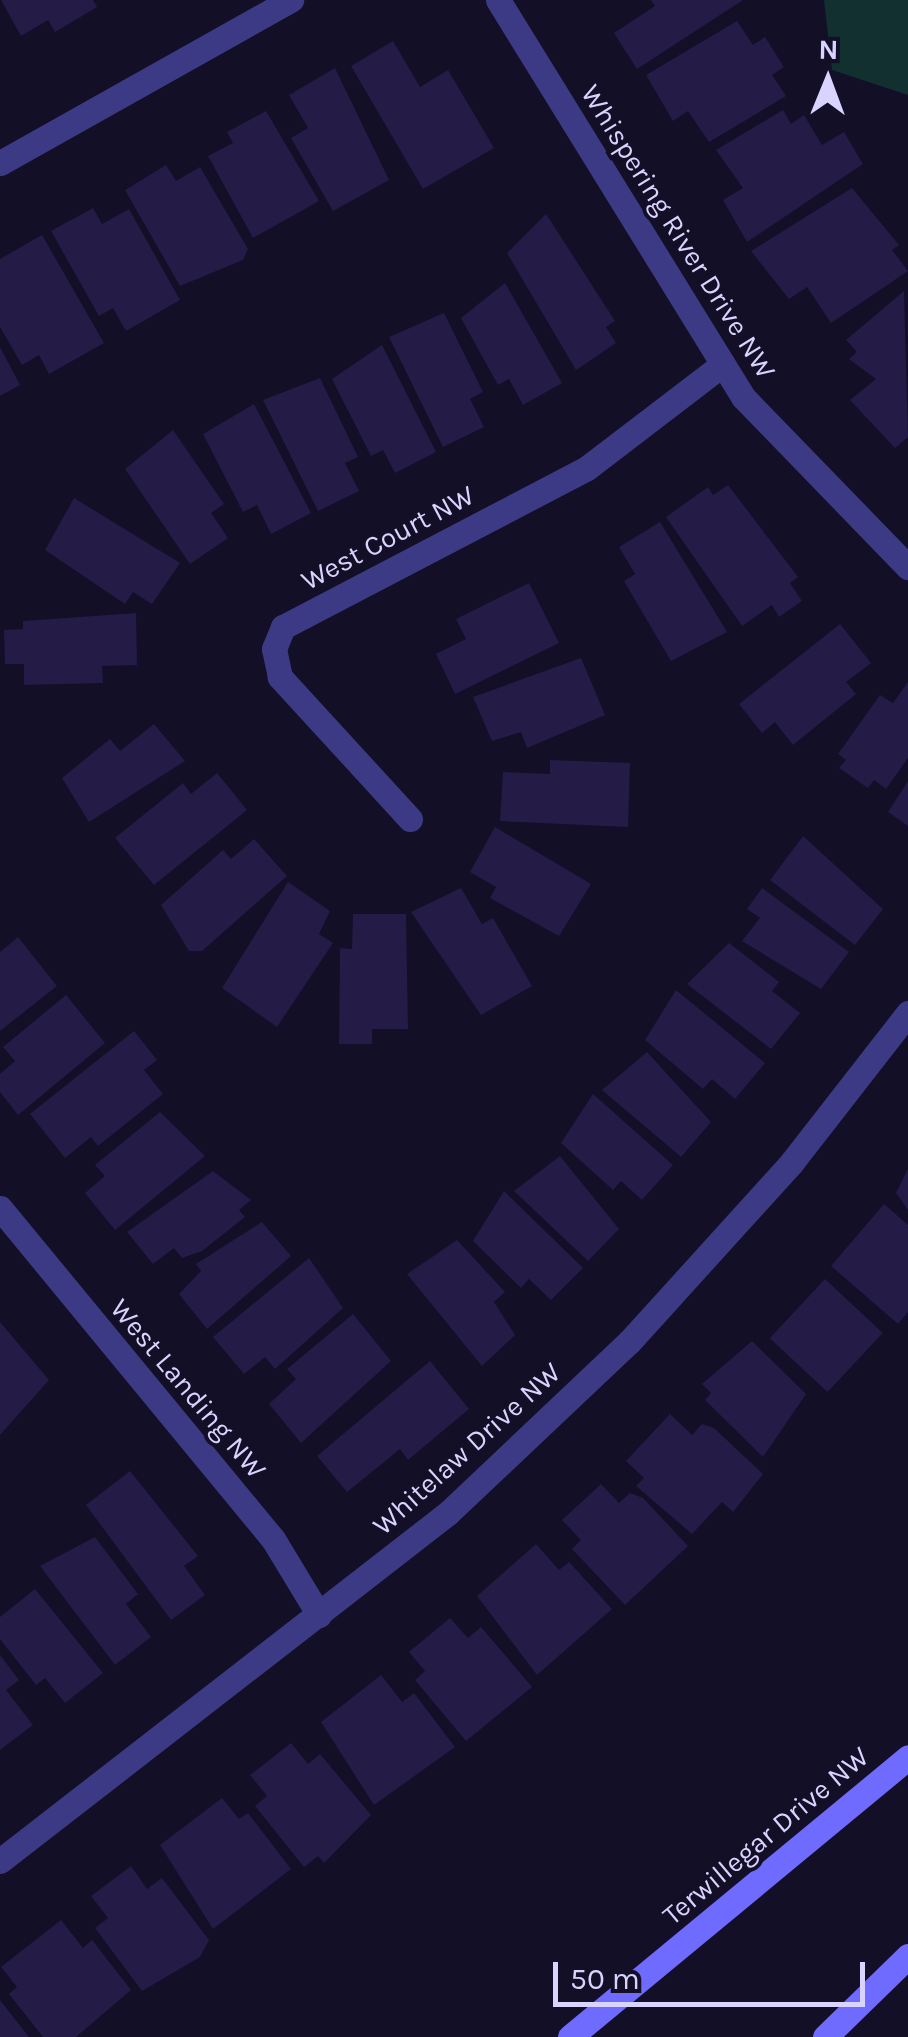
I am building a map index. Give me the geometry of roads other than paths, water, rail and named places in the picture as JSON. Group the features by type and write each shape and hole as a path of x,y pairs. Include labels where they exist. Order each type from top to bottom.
{"main road":[{"name":"Terwillegar Drive NW","path":"570,2037 908,1756"},
{"path":"825,2037 908,1956"}],"street":[{"path":"0,163 291,0"},
{"name":"Whispering River Drive NW","path":"498,0 743,398 908,566"},
{"name":"West Court NW","path":"410,819 280,677 274,649 284,627 587,468 722,364"},
{"name":"Whitelaw Drive NW","path":"0,1860 448,1513 629,1342 792,1162 908,1013"},
{"name":"West Landing NW","path":"0,1208 273,1539 319,1616"}]}
